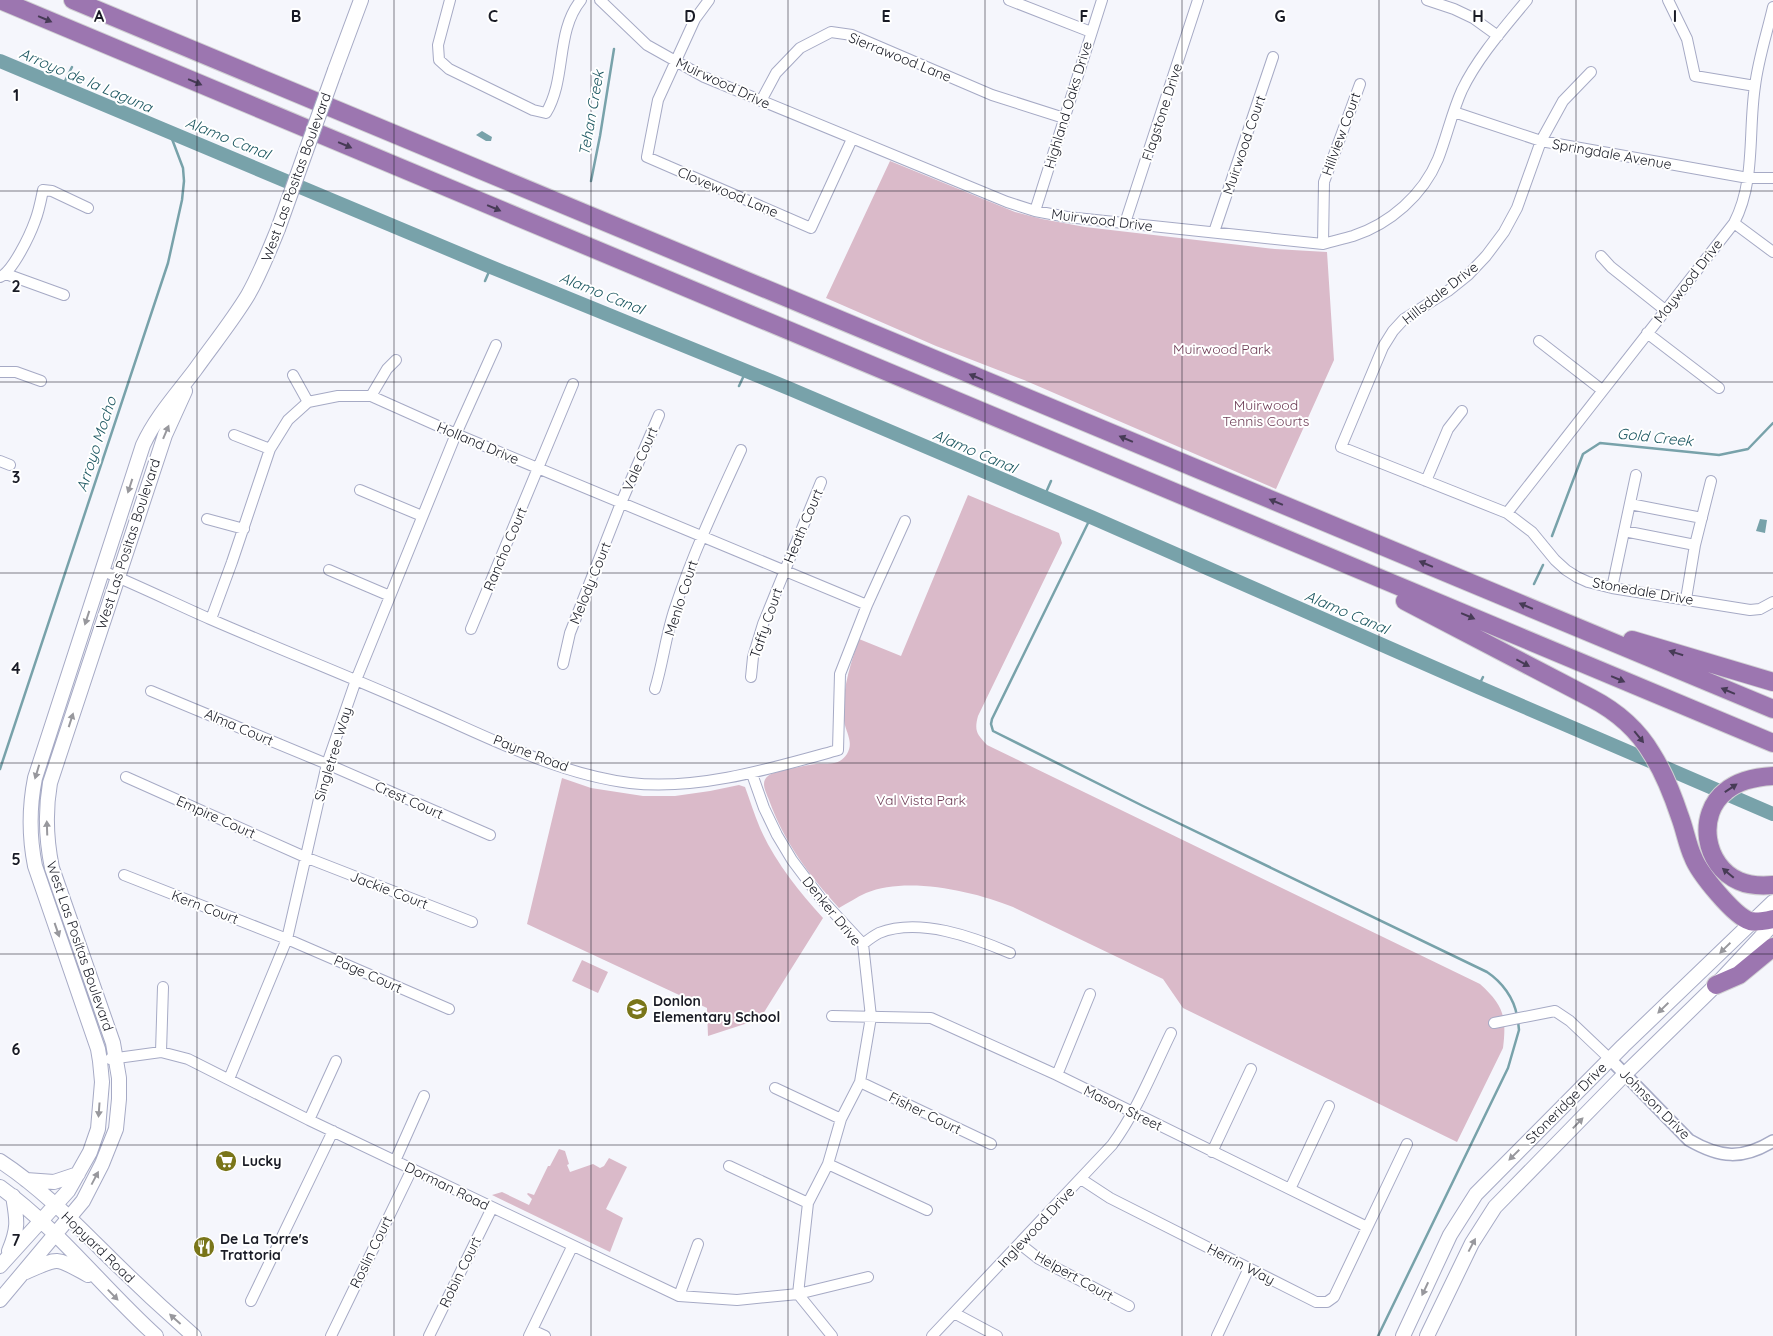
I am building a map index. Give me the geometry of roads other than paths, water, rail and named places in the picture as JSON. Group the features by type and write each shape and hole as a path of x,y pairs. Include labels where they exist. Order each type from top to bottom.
{"highway":[{"path":"0,0 1773,744"},
{"path":"73,0 1773,709"},
{"path":"1342,564 1365,580 1610,708 1627,723 1652,753 1666,782 1699,869 1709,882 1741,917 1752,922 1773,919"},
{"path":"1570,625 1592,624 1636,641 1773,682"},
{"path":"1773,776 1756,777 1738,783 1725,791 1716,801 1710,812 1707,824 1711,852 1727,874 1737,881 1749,884 1773,885"},
{"path":"1716,985 1739,974 1773,947"}],"main road":[{"name":"West Las Positas Boulevard","path":"2,1263 68,1191 78,1174 90,1152 98,1129 102,1082 95,1040 35,866 31,844 30,820 31,797 35,778 144,445 152,426 163,409 195,369 247,296 263,267 361,0"},
{"name":"West Las Positas Boulevard","path":"0,1300 87,1194 116,1129 119,1099 113,1043 52,868 46,824 47,801 50,782 165,435 195,369"},
{"name":"Stoneridge Drive","path":"1403,1336 1450,1235 1476,1194 1610,1059 1773,902"},
{"name":"Stoneridge Drive","path":"1427,1336 1472,1243 1495,1207 1716,985 1773,924"},
{"name":"Hopyard Road","path":"0,1161 26,1180 194,1336"},
{"path":"26,1180 54,1182 78,1174"},
{"name":"Hopyard Road","path":"0,1186 41,1221 156,1336"},
{"path":"2,1263 17,1227 13,1196"},
{"path":"23,1273 54,1260 61,1260 98,1280"}],"street":[{"path":"450,0 438,45 439,60 449,69 534,110 546,112 554,97 568,20 581,0"},
{"name":"Muirwood Drive","path":"600,0 647,45 704,77 1007,202 1035,211 1067,217 1323,244 1354,236 1384,222 1412,200 1438,160 1462,91 1472,72 1527,0"},
{"path":"675,62 695,19 709,0"},
{"path":"1009,0 1091,32"},
{"name":"Highland Oaks Drive","path":"1035,211 1102,0"},
{"name":"Flagstone Drive","path":"1125,223 1198,0"},
{"path":"1427,0 1473,18 1498,36"},
{"path":"1668,0 1687,39 1695,76 1755,86"},
{"name":"Maywood Drive","path":"1507,514 1734,223 1742,208 1748,178 1755,86 1773,7"},
{"name":"Sierrawood Lane","path":"760,101 776,73 800,48 831,32 852,35 992,95 1064,118"},
{"name":"Muirwood Court","path":"1214,232 1273,57"},
{"name":"Clovewood Lane","path":"675,62 658,100 647,157 811,228 852,139"},
{"name":"Hillsdale Drive","path":"1341,446 1383,347 1393,331 1404,319 1448,291 1468,275 1486,256 1504,232 1517,208 1541,141 1563,101 1590,72"},
{"name":"Hillview Court","path":"1323,244 1324,182 1360,84"},
{"name":"Springdale Avenue","path":"1454,112 1541,141 1748,178 1773,178"},
{"path":"64,295 3,275 26,240 36,220 43,190 52,190 88,208"},
{"path":"1734,223 1773,252"},
{"path":"1601,256 1611,267 1665,310"},
{"path":"1647,333 1719,388"},
{"path":"1539,341 1602,390"},
{"name":"Singletree Way","path":"229,1079 287,938 327,764 356,680 456,434 496,345"},
{"path":"371,396 387,369 396,360"},
{"path":"0,372 16,372 41,381"},
{"path":"211,619 244,528 270,448 288,420 308,402 292,375"},
{"name":"Rancho Court","path":"471,629 573,384"},
{"name":"Holland Drive","path":"308,402 338,396 371,396 456,434 867,605"},
{"path":"1426,481 1448,429 1462,411"},
{"name":"Vale Court","path":"621,503 658,416"},
{"path":"234,435 270,448"},
{"name":"Stonedale Drive","path":"1341,446 1507,514 1532,532 1566,570 1588,582 1612,588 1750,610 1760,609 1773,602"},
{"name":"Menlo Court","path":"655,689 674,610 701,536 741,450"},
{"path":"0,462 10,465"},
{"path":"1612,588 1636,475"},
{"path":"1686,599 1711,481"},
{"name":"Heath Court","path":"785,570 821,482"},
{"path":"360,490 422,516"},
{"name":"Melody Court","path":"563,664 570,633 621,503"},
{"path":"1630,504 1702,518"},
{"path":"207,519 244,528"},
{"path":"867,605 905,521"},
{"path":"1624,531 1696,545"},
{"path":"329,570 390,596"},
{"name":"Taffy Court","path":"751,677 753,656 763,624 785,570"},
{"name":"Payne Road","path":"103,571 520,751 599,778 632,783 672,783 752,774 838,750 840,674 867,605"},
{"name":"Alma Court","path":"151,691 327,764"},
{"name":"Crest Court","path":"327,764 490,835"},
{"name":"Denker Drive","path":"752,774 764,808 792,860 822,900 863,944 871,1017 860,1082 841,1119 828,1164 808,1203 798,1294"},
{"name":"Empire Court","path":"126,777 305,857"},
{"name":"Jackie Court","path":"305,857 472,922"},
{"name":"Kern Court","path":"124,875 287,938"},
{"path":"863,944 877,934 894,928 913,927 956,932 1010,953"},
{"name":"Page Court","path":"287,938 449,1010"},
{"path":"162,1052 164,987"},
{"path":"1057,1075 1090,994"},
{"name":"Johnson Drive","path":"1494,1023 1555,1011 1570,1021 1626,1074 1689,1140 1717,1153 1733,1155 1748,1153 1762,1148 1773,1141"},
{"name":"Mason Street","path":"832,1016 931,1018 1057,1075 1367,1227"},
{"name":"Inglewood Drive","path":"932,1336 1112,1145 1123,1131 1171,1033"},
{"name":"Dorman Road","path":"100,1061 162,1052 188,1059 333,1132 572,1247 620,1267 679,1296 737,1300 798,1294 868,1277"},
{"path":"309,1120 336,1061"},
{"path":"1212,1152 1251,1069"},
{"name":"Fisher Court","path":"860,1082 991,1144"},
{"path":"775,1088 841,1119"},
{"path":"394,1161 424,1096"},
{"path":"1290,1189 1329,1106"},
{"path":"252,1301 333,1132"},
{"name":"Herrin Way","path":"1081,1179 1110,1198 1316,1302 1327,1302 1334,1297 1407,1144"},
{"path":"828,1164 927,1210"},
{"path":"729,1166 808,1203"},
{"name":"Roslin Court","path":"331,1336 412,1169"},
{"name":"Robin Court","path":"429,1336 492,1208"},
{"path":"679,1296 698,1244"},
{"name":"Helpert Court","path":"1020,1244 1040,1260 1129,1306"},
{"path":"545,1336 530,1333 572,1247"},
{"path":"1217,1336 1250,1268"},
{"path":"798,1294 832,1336"},
{"path":"954,1313 997,1336"}],"water":[{"path":"482,131 492,137 491,141 486,141 476,135"},
{"path":"1760,519 1767,520 1765,533 1756,531"}],"waterway":[{"name":"Tehan Creek","path":"591,181 614,49"},
{"name":"Alamo Canal","path":"0,61 491,267 788,388 1091,517 1773,814"},
{"name":"Arroyo de la Laguna","path":"62,87 72,67"},
{"name":"Arroyo Mocho","path":"0,769 168,263 182,200 184,181 183,168 172,139 160,128"},
{"path":"485,281 491,267"},
{"path":"739,386 746,371"},
{"name":"Gold Creek","path":"1552,536 1583,454 1600,443 1719,455 1748,449 1773,423"},
{"path":"1044,497 1051,481"},
{"path":"1091,517 992,719 993,731 1143,806 1487,972 1506,991 1513,1003 1517,1016"},
{"name":"Gold Creek","path":"1534,584 1543,565"},
{"name":"Gold Creek","path":"1478,687 1483,677"},
{"path":"1378,1336 1508,1068 1519,1030 1518,1021"}],"place":[{"name":"Donlon Elementary School","path":"637,1009"},
{"name":"Lucky","path":"226,1161"},
{"name":"De La Torre's Trattoria","path":"204,1247"}],"park label":[{"name":"Muirwood Park","path":"1222,349"},
{"name":"Muirwood Tennis Courts","path":"1266,414"},
{"name":"Val Vista Park","path":"921,800"}]}
